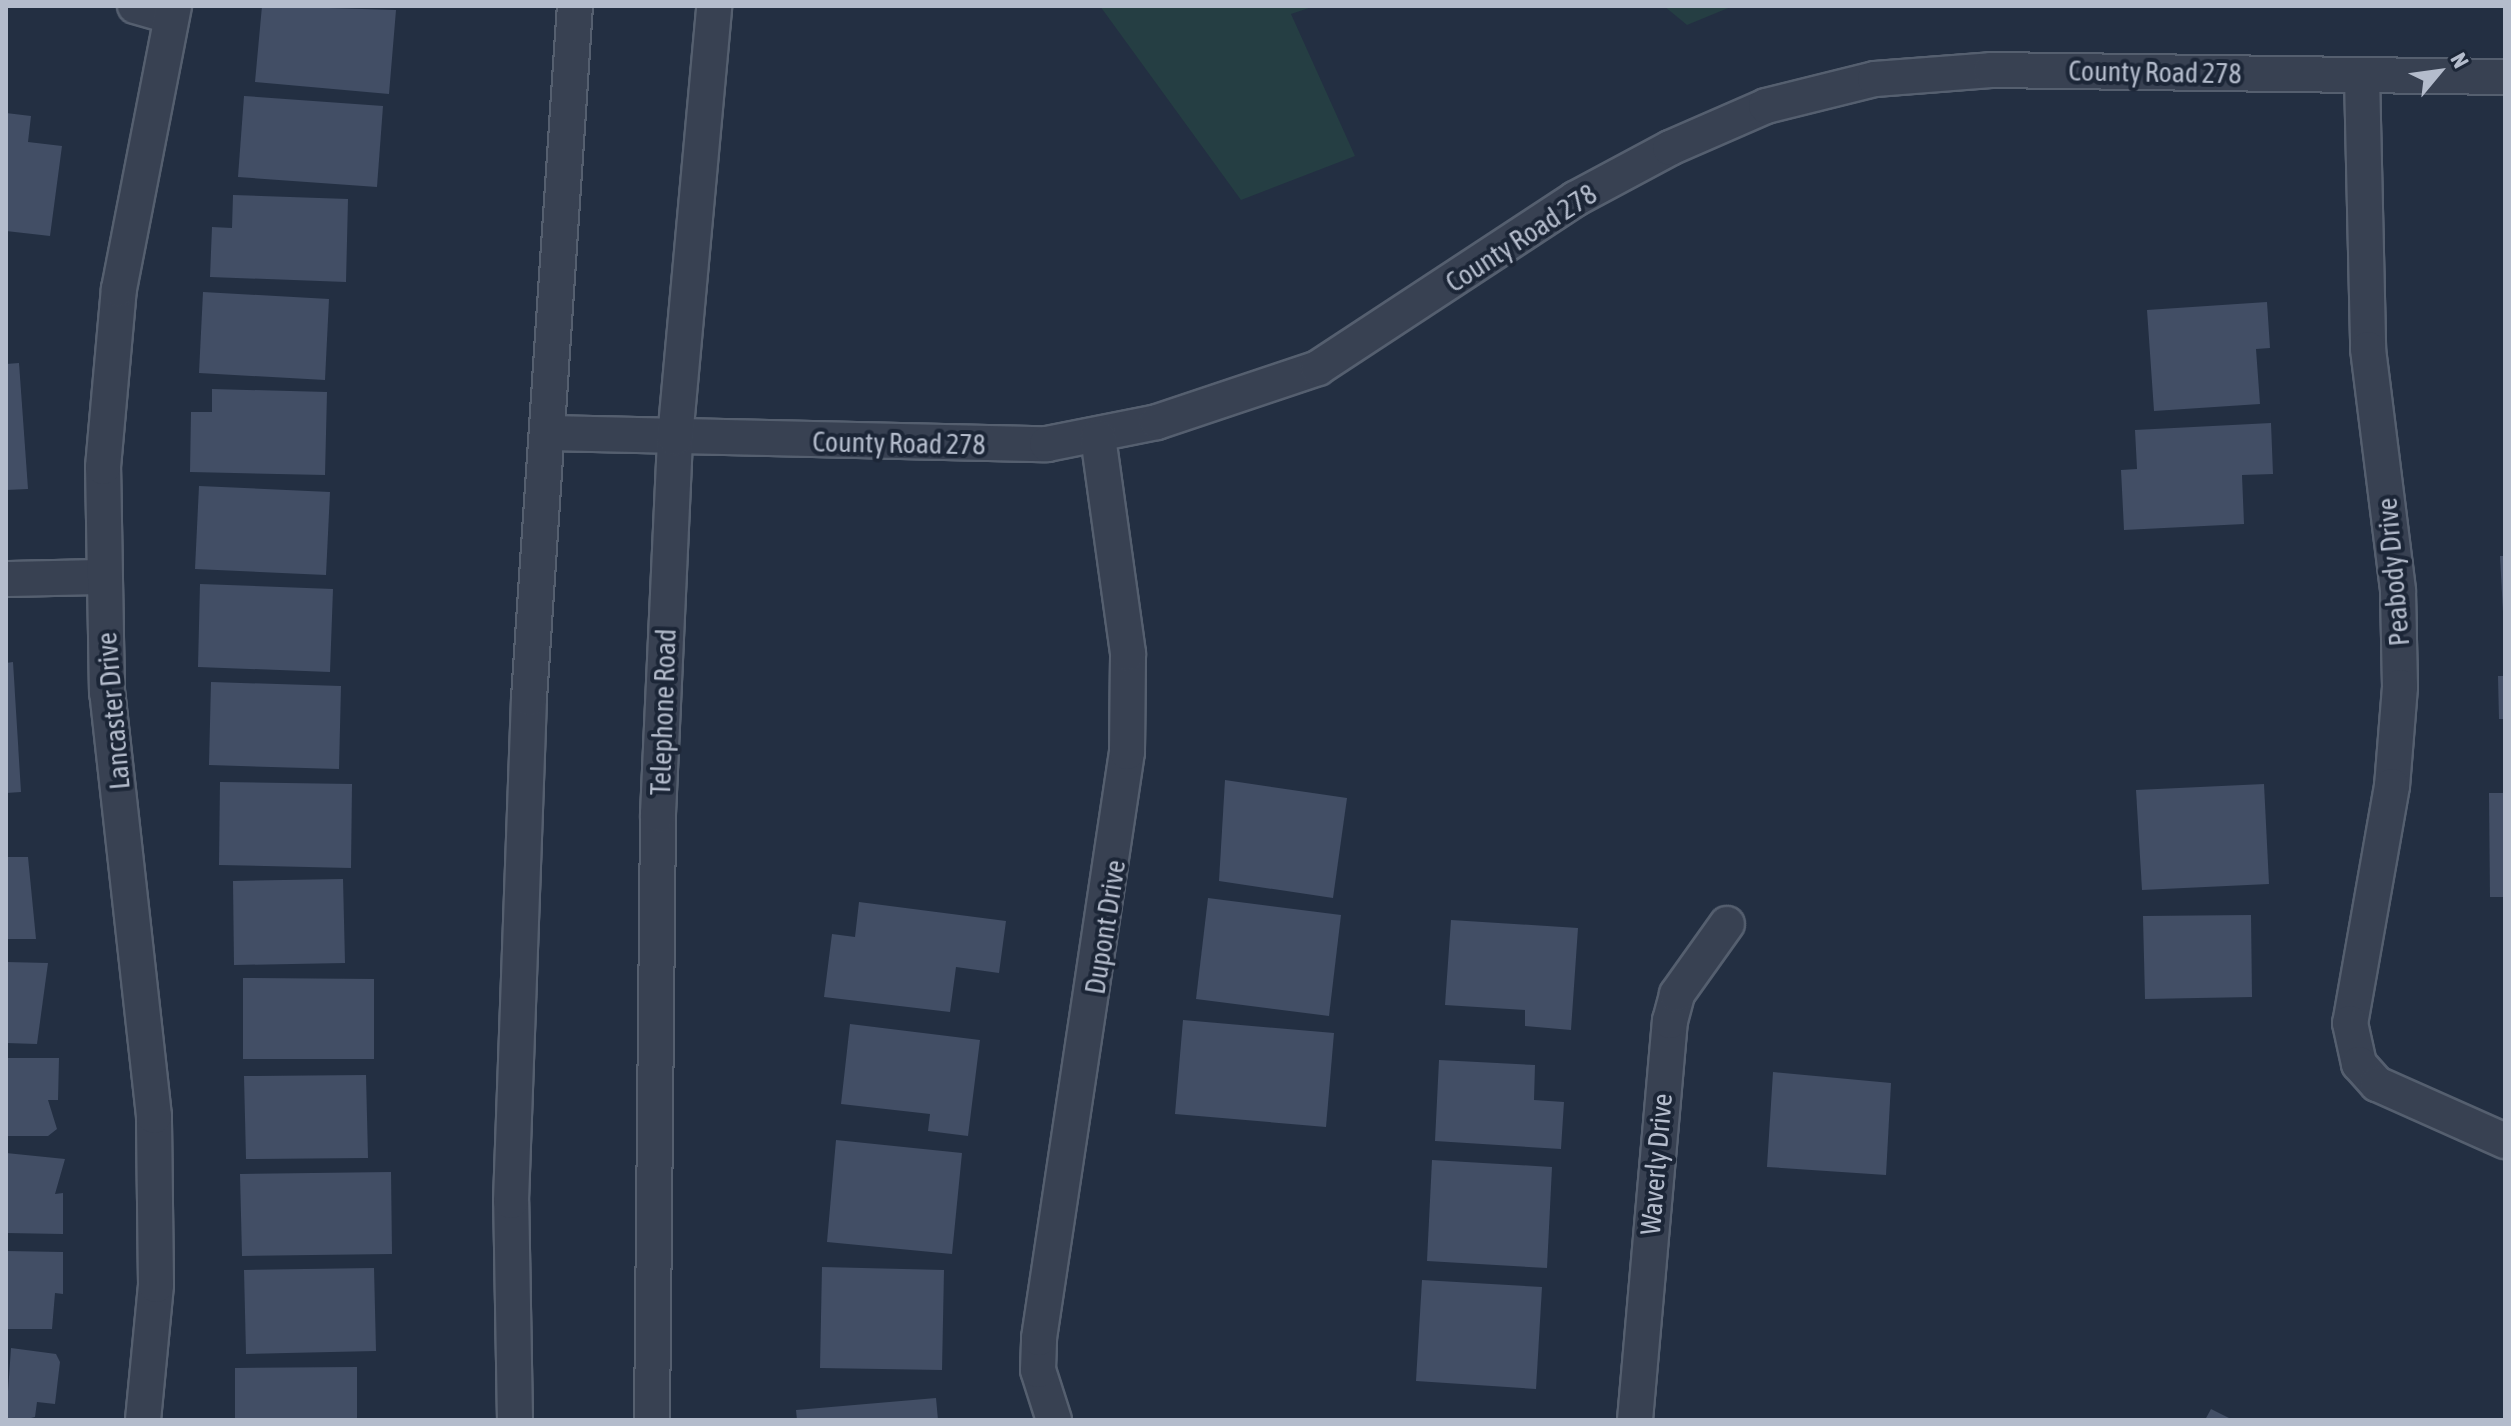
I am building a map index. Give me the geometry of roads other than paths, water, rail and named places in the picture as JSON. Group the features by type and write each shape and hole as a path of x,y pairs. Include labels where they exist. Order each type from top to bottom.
{"street":[{"path":"135,6 173,11"},
{"path":"515,1420 511,1201 526,777 575,6"},
{"name":"Telephone Road","path":"652,1420 658,814 675,438 714,6"},
{"name":"Lancaster Drive","path":"143,1420 156,1285 154,1116 107,693 103,467 119,289 173,11"},
{"name":"County Road 278","path":"549,433 986,445 1098,437 1221,405 1318,368 1598,186 1766,106 1932,72 2505,77"},
{"name":"Peabody Drive","path":"2362,76 2368,349 2401,662 2392,786 2351,1001 2359,1064 2400,1100 2505,1141"},
{"name":"Dupont Drive","path":"1052,1417 1039,1338 1127,752 1128,653 1098,437"},
{"path":"6,579 104,577"},
{"name":"Waverly Drive","path":"1635,1420 1670,1021 1677,994 1727,924"}]}
